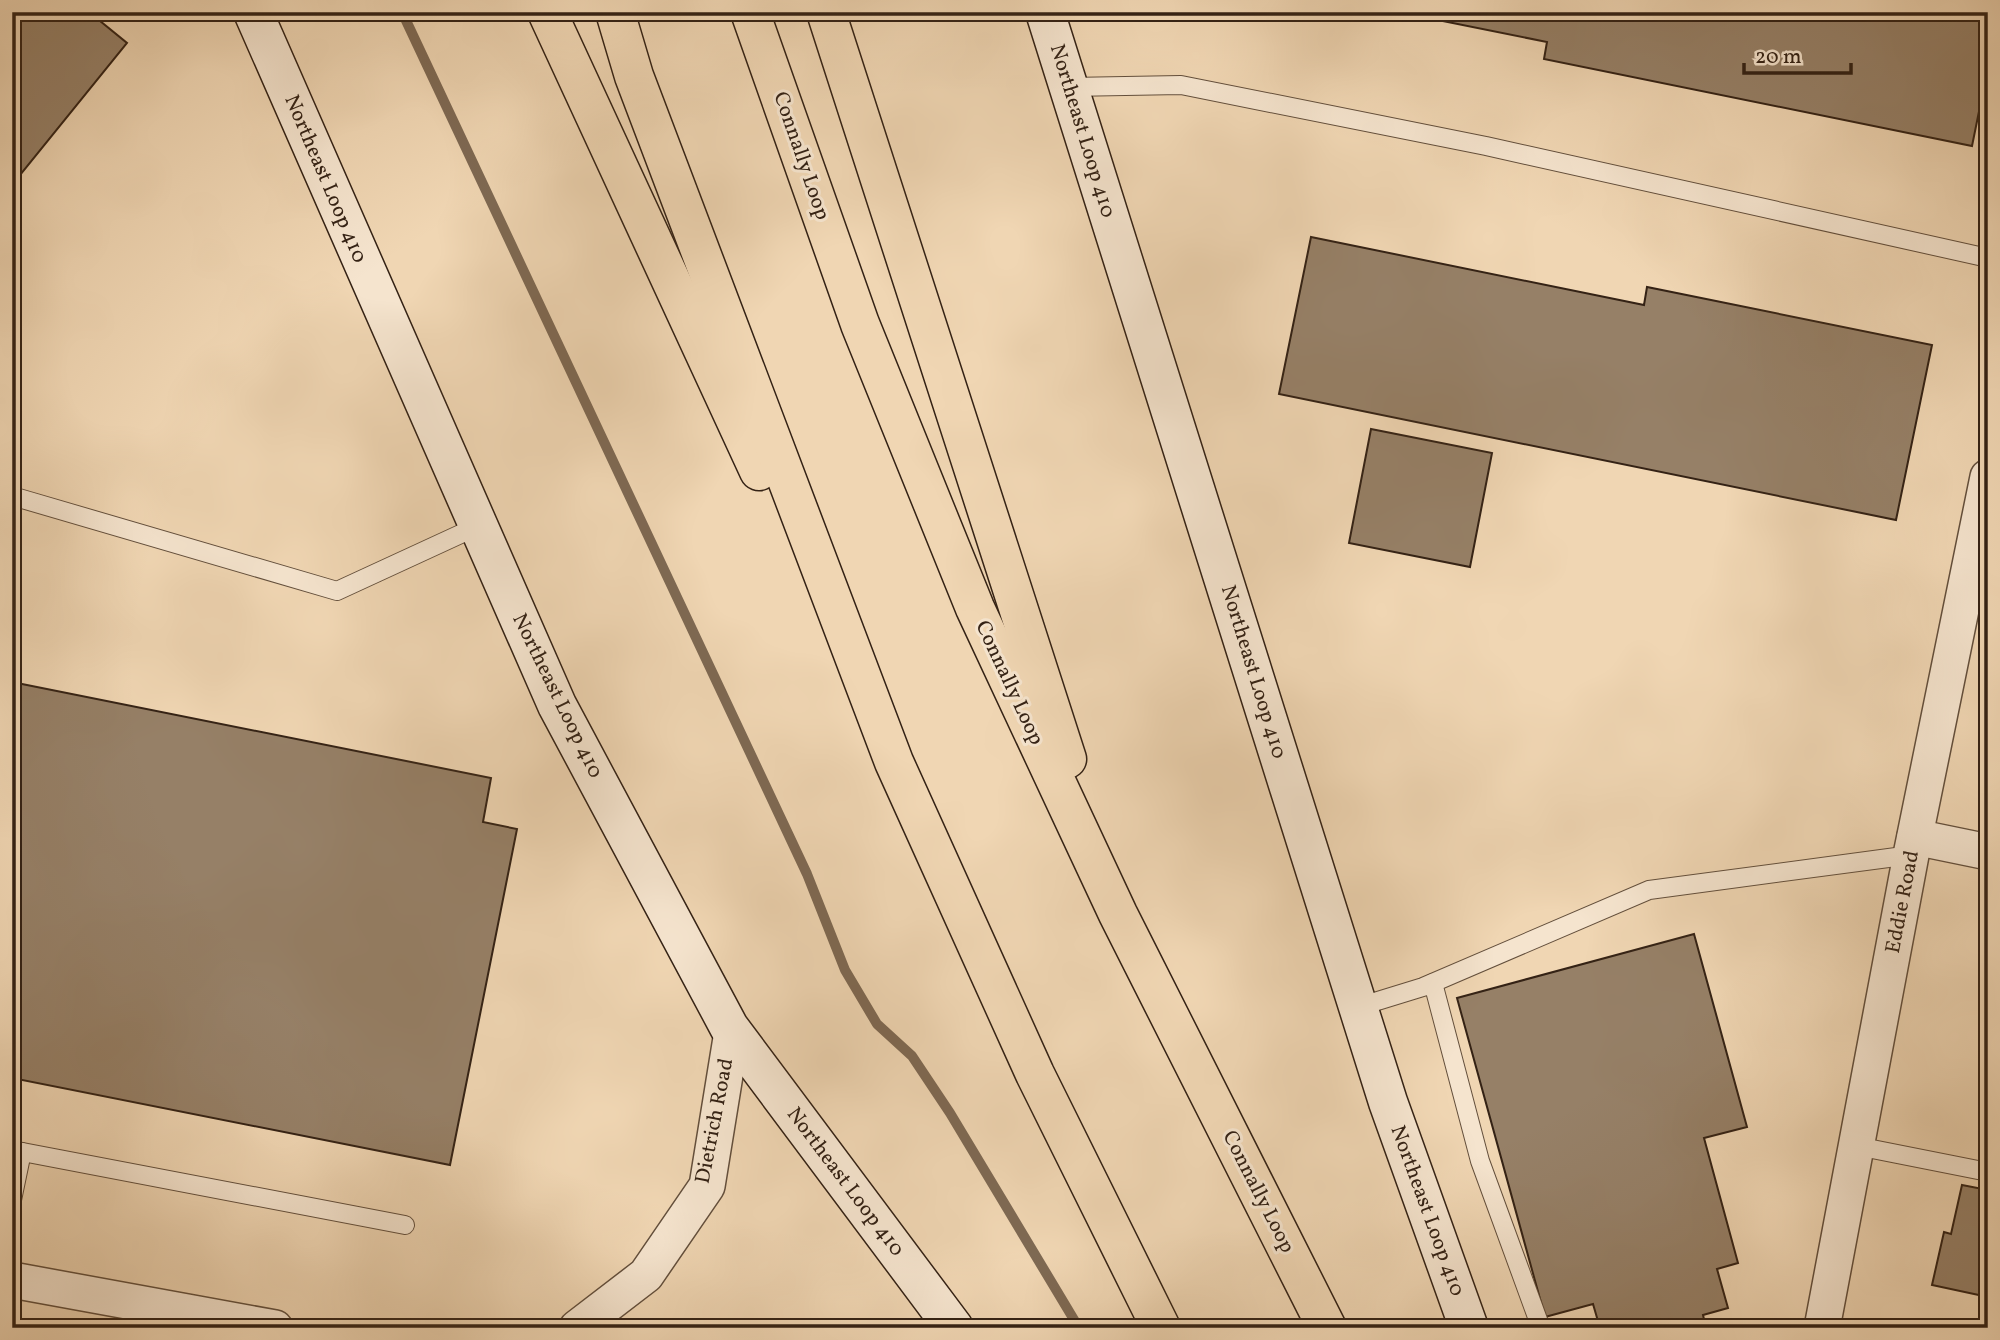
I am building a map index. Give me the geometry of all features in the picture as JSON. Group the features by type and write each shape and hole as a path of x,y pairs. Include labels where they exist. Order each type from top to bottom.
{"highway":[{"path":"547,12 894,762 1035,1074 1161,1328"},
{"path":"615,12 634,76 894,762"},
{"name":"Connally Loop","path":"750,12 860,324 964,582 1118,914 1327,1328"},
{"path":"826,12 1118,914"}],"main road":[{"name":"Northeast Loop 410","path":"253,12 557,705 732,1031 954,1328"},
{"name":"Northeast Loop 410","path":"1045,12 1388,1102 1469,1328"}],"street":[{"name":"Eddie Road","path":"1822,1328 1913,846 1988,477"},
{"path":"1913,846 1988,852"},
{"name":"Dietrich Road","path":"577,1328 646,1275 706,1186 732,1031"},
{"path":"12,1280 275,1328"}],"lane":[{"path":"1069,87 1181,85 1486,146 1988,258"},
{"path":"12,496 337,591 478,526"},
{"path":"1358,1007 1433,983 1649,890 1913,846"},
{"path":"1433,983 1480,1161 1541,1328"},
{"path":"1857,1146 1988,1172"},
{"path":"12,1200 17,1151 405,1225"}],"building":[{"path":"12,12 89,12 127,43 12,185"},
{"path":"1398,12 1988,12 1988,67 1972,146 1544,59 1547,42"},
{"path":"1311,237 1644,305 1647,287 1932,345 1896,520 1279,394"},
{"path":"1371,429 1492,453 1470,567 1349,543"},
{"path":"12,682 491,778 483,822 517,829 450,1165 12,1078"},
{"path":"1694,934 1747,1127 1704,1138 1738,1263 1717,1269 1728,1308 1703,1315 1706,1328 1600,1328 1593,1304 1545,1317 1457,998"},
{"path":"1962,1185 1988,1190 1988,1297 1932,1285 1944,1232 1951,1234"}],"waterway":[{"path":"402,12 807,874 845,970 877,1024 912,1056 950,1113 1079,1328"}]}
